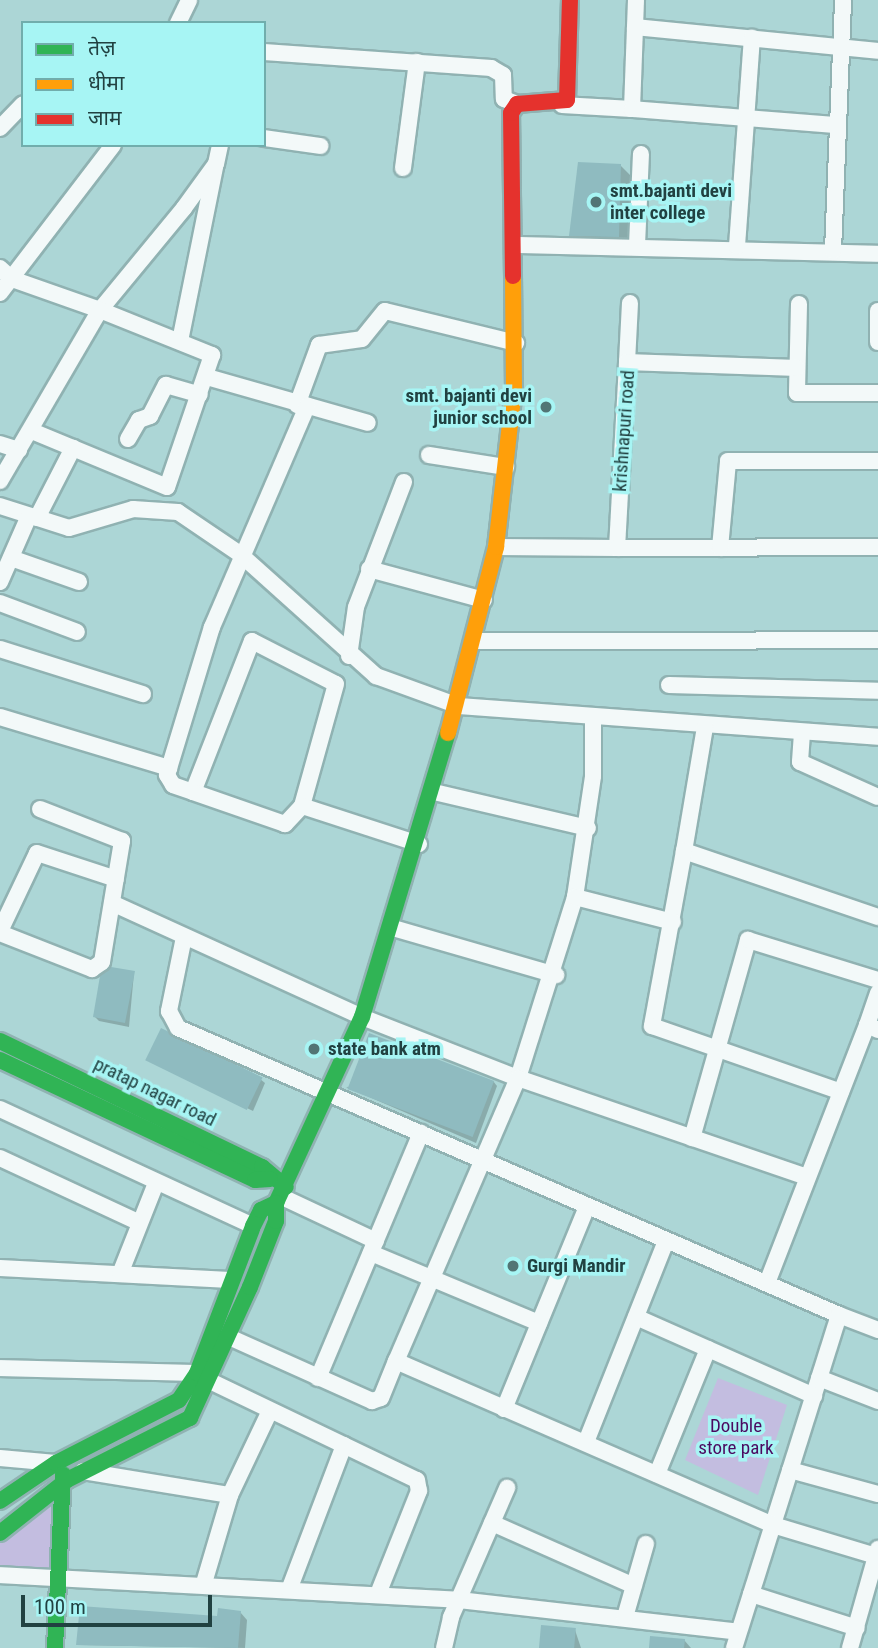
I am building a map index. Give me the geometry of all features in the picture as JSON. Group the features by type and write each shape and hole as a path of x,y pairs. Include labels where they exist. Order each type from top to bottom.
{"street":[{"path":"179,21 189,0"},
{"path":"562,106 569,95 570,0"},
{"path":"632,109 636,0"},
{"path":"832,251 843,0"},
{"path":"635,27 878,51"},
{"path":"737,246 752,38"},
{"path":"266,52 417,62 500,71 504,99 517,104 632,109 836,125"},
{"path":"403,168 417,62"},
{"path":"0,1533 67,1480 183,1424 204,1377 229,1337 276,1221 281,1195 330,1096 362,1017 393,928 459,706 496,547 506,467 516,343 517,244 511,113 517,104"},
{"path":"0,128 21,106"},
{"path":"266,138 320,146"},
{"path":"0,293 6,273 111,147"},
{"path":"180,341 220,147"},
{"path":"637,245 641,154"},
{"path":"0,481 32,431 100,310 216,164"},
{"path":"517,244 737,246 878,254"},
{"path":"6,273 212,355 207,377 167,487 32,431"},
{"path":"627,362 630,303"},
{"path":"799,304 799,394 878,393"},
{"path":"193,792 252,641 336,684 302,806 285,824 193,792 170,782 169,768 240,554 302,406 319,345 362,339 385,311 516,343"},
{"path":"878,311 878,342"},
{"name":"krishnapuri road","path":"617,548 627,362 797,368"},
{"path":"207,377 368,423"},
{"path":"128,439 139,420 150,416 166,385 200,395"},
{"path":"0,444 19,450"},
{"path":"0,582 33,517 73,448"},
{"path":"429,456 506,467"},
{"path":"719,548 729,461 878,461"},
{"path":"349,656 369,569 404,482"},
{"path":"0,506 74,528 123,510 162,508 193,519 240,554 349,656 403,690 459,706 705,727 878,737"},
{"path":"496,547 878,547"},
{"path":"11,558 79,582"},
{"path":"369,569 484,600"},
{"path":"0,603 77,632"},
{"path":"476,640 878,640"},
{"path":"0,649 143,694"},
{"path":"668,685 878,691"},
{"path":"0,717 169,768"},
{"path":"229,1337 375,1401 396,1361 484,1162 556,975 575,897 587,828 593,717"},
{"path":"705,727 673,922 652,1026 841,1092"},
{"path":"802,733 800,762 860,786 878,797"},
{"path":"860,786 878,787"},
{"path":"434,792 587,828"},
{"path":"302,806 419,844"},
{"path":"40,809 120,840 116,879 102,962 95,969 0,932 37,853 116,879"},
{"path":"684,851 878,917"},
{"path":"575,897 673,922"},
{"path":"112,903 362,1017 518,1078 807,1177"},
{"path":"393,928 556,975"},
{"path":"184,937 171,1020 330,1096 878,1330"},
{"path":"692,1138 714,1049 748,940 878,981"},
{"path":"766,1283 841,1092 872,1027 878,993"},
{"name":"pratap nagar road","path":"0,1041 262,1167 281,1195"},
{"path":"0,1060 256,1180 270,1179"},
{"path":"0,1109 253,1226"},
{"path":"318,1378 421,1133"},
{"path":"0,1158 138,1222"},
{"path":"120,1274 138,1222 156,1183"},
{"path":"0,1501 56,1463 170,1409 204,1377 230,1280 261,1210 281,1195"},
{"path":"281,1195 432,1278 539,1323"},
{"path":"503,1409 587,1207"},
{"path":"586,1443 666,1241"},
{"path":"0,1268 230,1280"},
{"path":"0,1575 62,1582 204,1583 459,1600 625,1616 736,1640 839,1315"},
{"path":"636,1317 814,1396"},
{"path":"657,1474 708,1349"},
{"path":"396,1361 773,1525 877,1553 850,1648"},
{"path":"0,1367 204,1377 269,1413 344,1445 420,1485 378,1594"},
{"path":"819,1378 878,1401"},
{"path":"204,1583 230,1495 269,1413"},
{"path":"289,1590 344,1445"},
{"path":"0,1458 56,1463"},
{"path":"55,1648 62,1582 67,1480 56,1463"},
{"path":"790,1470 878,1494"},
{"path":"83,1471 230,1495"},
{"path":"444,1648 459,1600 507,1488"},
{"path":"492,1523 634,1586"},
{"path":"625,1616 646,1544"},
{"path":"751,1594 857,1628"}],"green space":[{"name":"Double store park","path":"718,1378 787,1405 758,1495 685,1460"},
{"path":"61,1489 52,1569 0,1567 0,1539"}],"building":[{"name":"smt.bajanti devi inter college","path":"578,162 621,164 619,237 569,236"},
{"path":"111,967 135,971 125,1023 93,1017 100,976"},
{"path":"161,1028 263,1078 247,1110 145,1060"},
{"path":"369,1033 494,1081 473,1137 347,1089"},
{"path":"80,1606 217,1616 218,1608 241,1611 238,1648 76,1645"},
{"path":"541,1625 576,1628 574,1648 539,1648"},
{"path":"650,1636 685,1639 684,1648 649,1648"}],"traffic: fast":[{"path":"276,1203 362,1017 448,733"},
{"path":"0,1041 262,1167 286,1187"},
{"path":"0,1060 255,1180 270,1179"},
{"path":"0,1501 56,1463 179,1400 197,1373 253,1226 261,1210 276,1203"},
{"path":"0,1533 67,1480 190,1418 250,1287 276,1221 276,1203"},
{"path":"55,1648 63,1474"}],"traffic: slow":[{"path":"448,733 496,547 514,390 513,276"}],"traffic: jam":[{"path":"513,276 511,113 517,104 567,100 570,0"}],"place":[{"name":"smt.bajanti devi inter college","path":"596,202"},
{"name":"smt. bajanti devi junior school","path":"546,407"},
{"name":"state bank atm","path":"314,1049"},
{"name":"Gurgi Mandir","path":"513,1266"}]}
